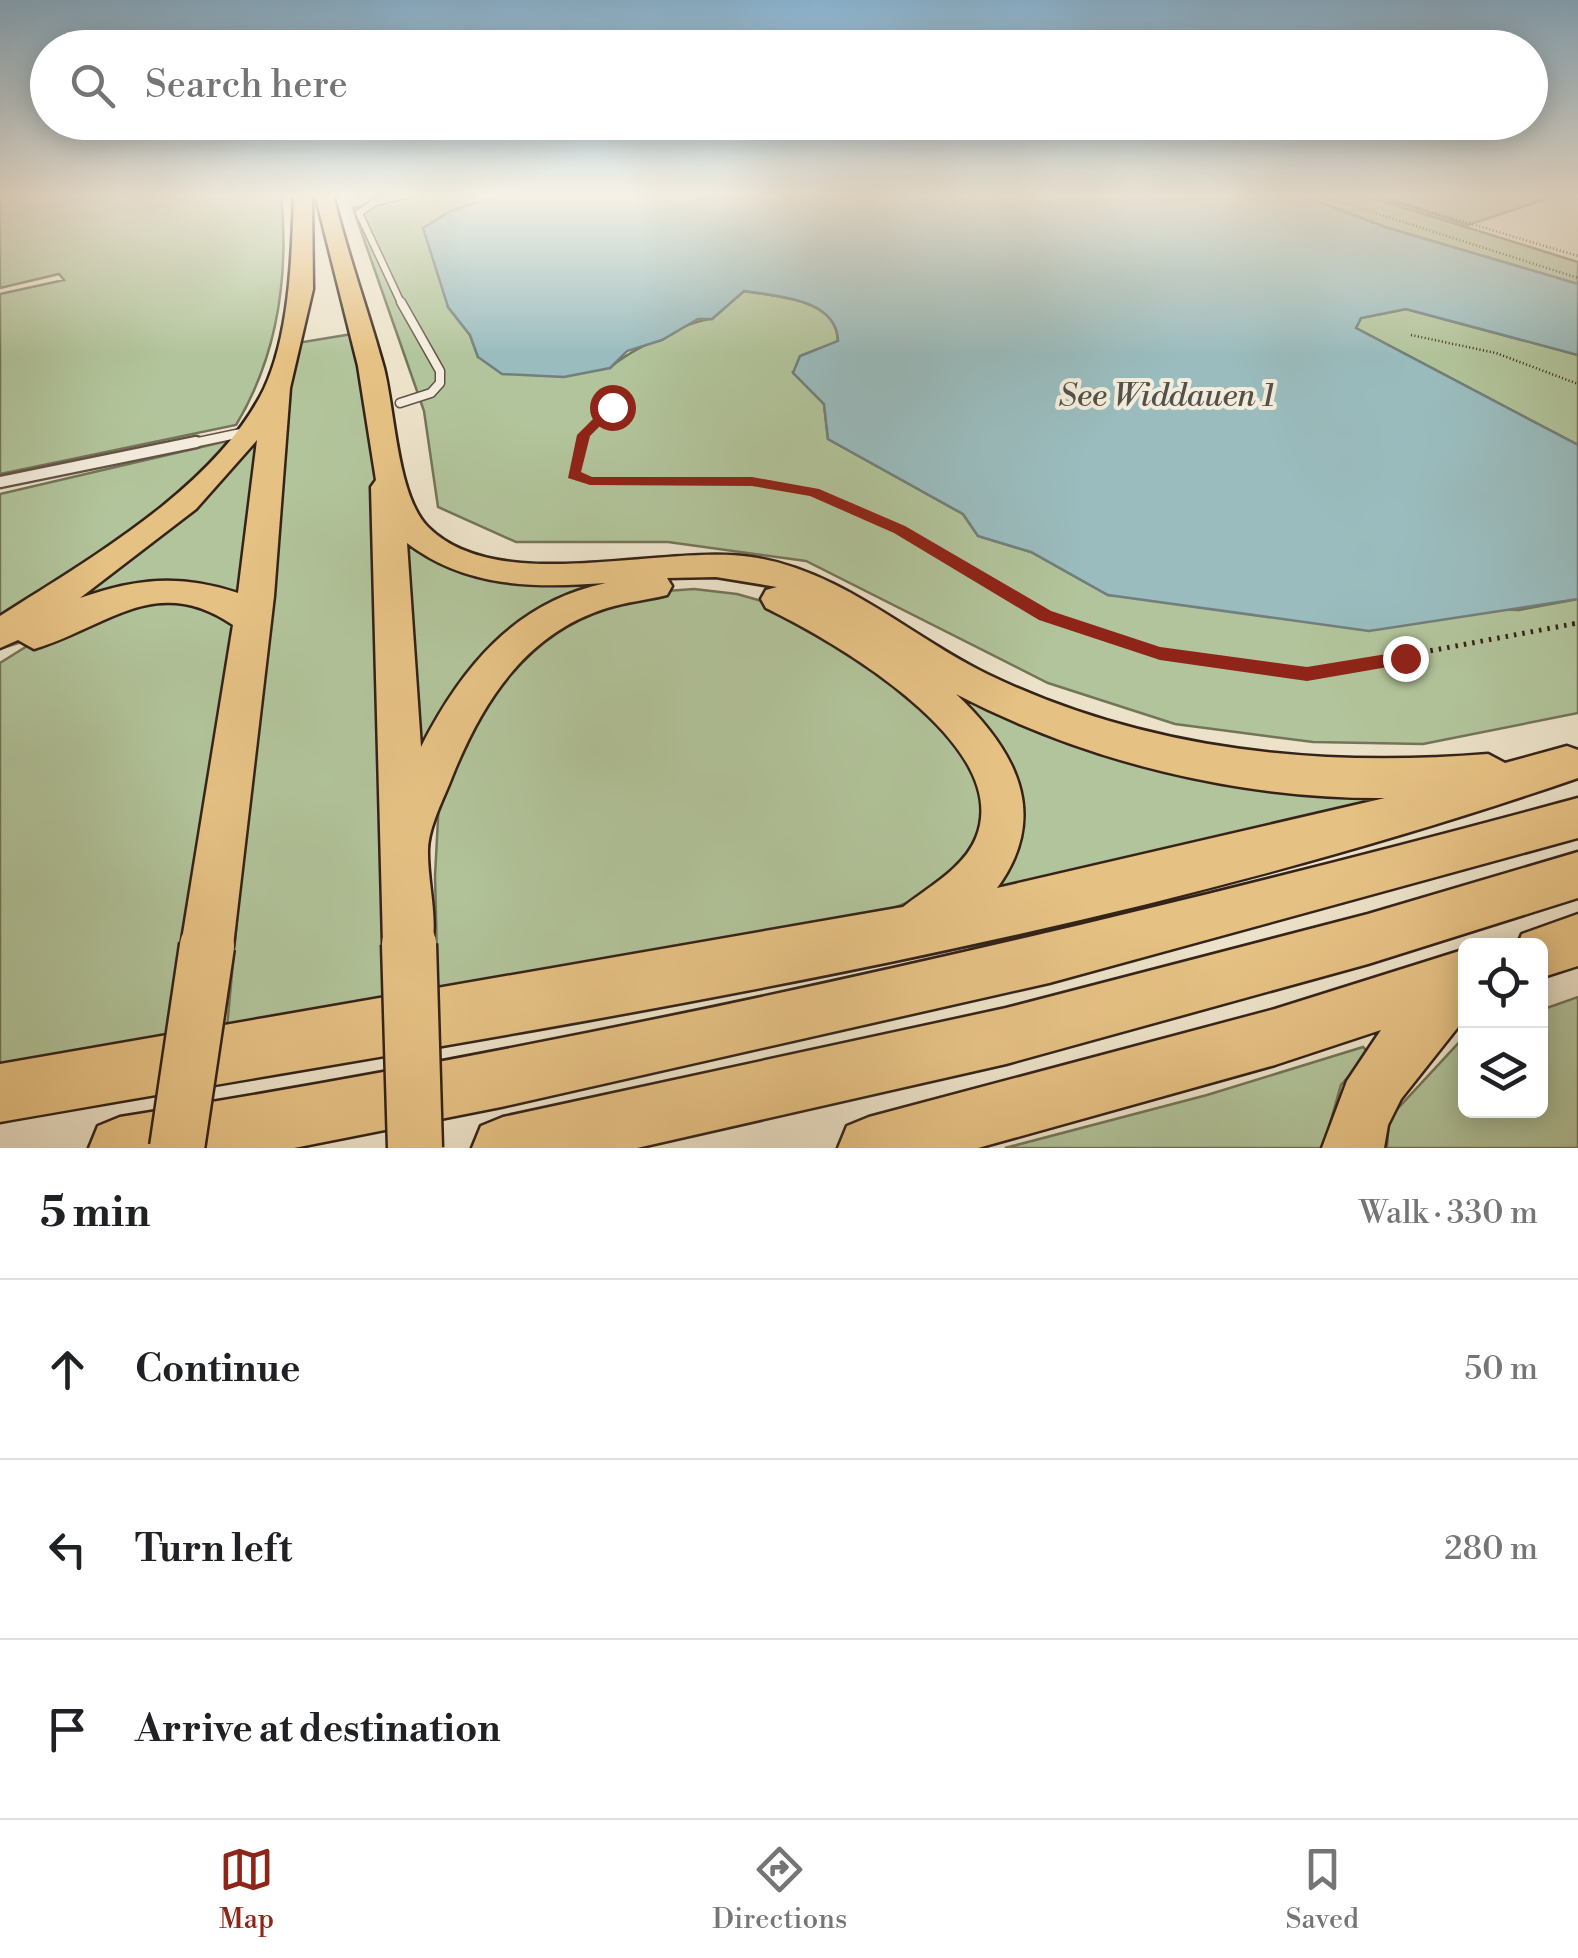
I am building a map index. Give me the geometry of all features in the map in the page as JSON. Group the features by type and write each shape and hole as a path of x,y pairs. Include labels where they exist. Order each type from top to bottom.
{"highway":[{"path":"177,1148 251,619 277,388 302,289 302,248"},
{"path":"334,248 361,330 396,492 416,534 437,550 473,565 521,575 666,564 755,569 833,597 971,684 1129,746 1256,772 1364,781 1448,778 1572,763"},
{"path":"0,634 142,538 190,498 241,448 277,388"},
{"path":"385,442 415,1148"},
{"path":"405,843 456,712 472,688 510,647 560,614 606,596 673,584 731,586 778,599 836,628 950,712 994,769 1004,814 990,860 974,882 914,930"},
{"path":"0,656 72,614 126,595 175,588 222,600 251,619"},
{"path":"0,1092 914,930 1438,805 1572,763"},
{"path":"120,1148 467,1086 1011,968 1331,889 1578,818"},
{"path":"503,1148 1006,1036 1368,940 1578,875"},
{"path":"1548,949 1578,940"},
{"path":"869,1148 1276,1037 1458,979"},
{"path":"1352,1148 1354,1133 1395,1056 1458,985"}],"lane":[{"path":"376,248 409,320 440,372 440,383 431,393 400,404"},
{"path":"0,482 241,433"}],"path":[{"path":"1483,248 1578,278"},
{"path":"1550,248 1578,256"},
{"path":"1411,335 1496,353 1578,384"},
{"path":"614,392 612,407 584,435 574,474 590,481 752,482 814,492 899,529 1045,615 1160,654 1307,674 1578,623"}],"green space":[{"path":"0,248 283,248 271,343 236,425 0,474 0,294 64,280 59,274 0,288"},
{"path":"367,248 450,248 448,307 470,335 478,357 610,368 659,338 712,319 744,291 788,298 816,308 835,327 838,341 793,372 824,404 828,439 963,514 978,536 1031,552 1108,595 1519,610 1578,599 1578,713 1423,744 1313,742 1175,724 1048,683 806,561 668,542 516,542 438,507 424,411"},
{"path":"1455,248 1532,248 1578,262 1578,284"},
{"path":"1406,309 1578,355 1578,445 1356,328 1361,318"},
{"path":"352,334 375,464 385,1002 227,1027 286,394 297,343"},
{"path":"264,434 246,600 202,584 0,649 0,641"},
{"path":"240,438 191,490 0,625 0,494"},
{"path":"399,533 447,565 492,577 567,580 687,570 762,578 818,598 956,683 1075,738 1209,774 1393,798 988,895 1013,837 1018,811 1013,777 982,726 903,659 840,618 773,589 713,577 637,580 562,602 528,620 497,642 471,668 441,716 420,769 414,771"},
{"path":"694,589 737,594 783,607 830,634 965,739 990,835 925,896 883,912 438,997 435,876 439,800 467,711 567,617 653,592"},
{"path":"181,594 230,620 234,635 173,1045 0,1070 0,663 64,623"},
{"path":"1578,997 1578,1148 1387,1148 1389,1118 1458,1044 1458,1118 1548,1118 1548,1008"},
{"path":"1363,1047 1370,1054 1341,1085 1323,1148 1005,1148 1207,1095"}],"water":[{"name":"See Widdauen 1","path":"429,248 1455,248 1578,284 1578,355 1406,309 1361,318 1356,328 1578,445 1578,599 1369,631 1108,595 1031,552 978,536 963,514 828,439 824,404 793,373 800,356 838,341 835,327 816,308 787,298 744,291 712,319 698,319 662,340 627,351 610,368 564,377 502,374 478,357 470,335 448,307"}],"route":[{"path":"612,407 584,435 574,474 590,481 649,478 752,482 814,492 899,529 1045,615 1160,654 1307,674 1405,658"}]}
